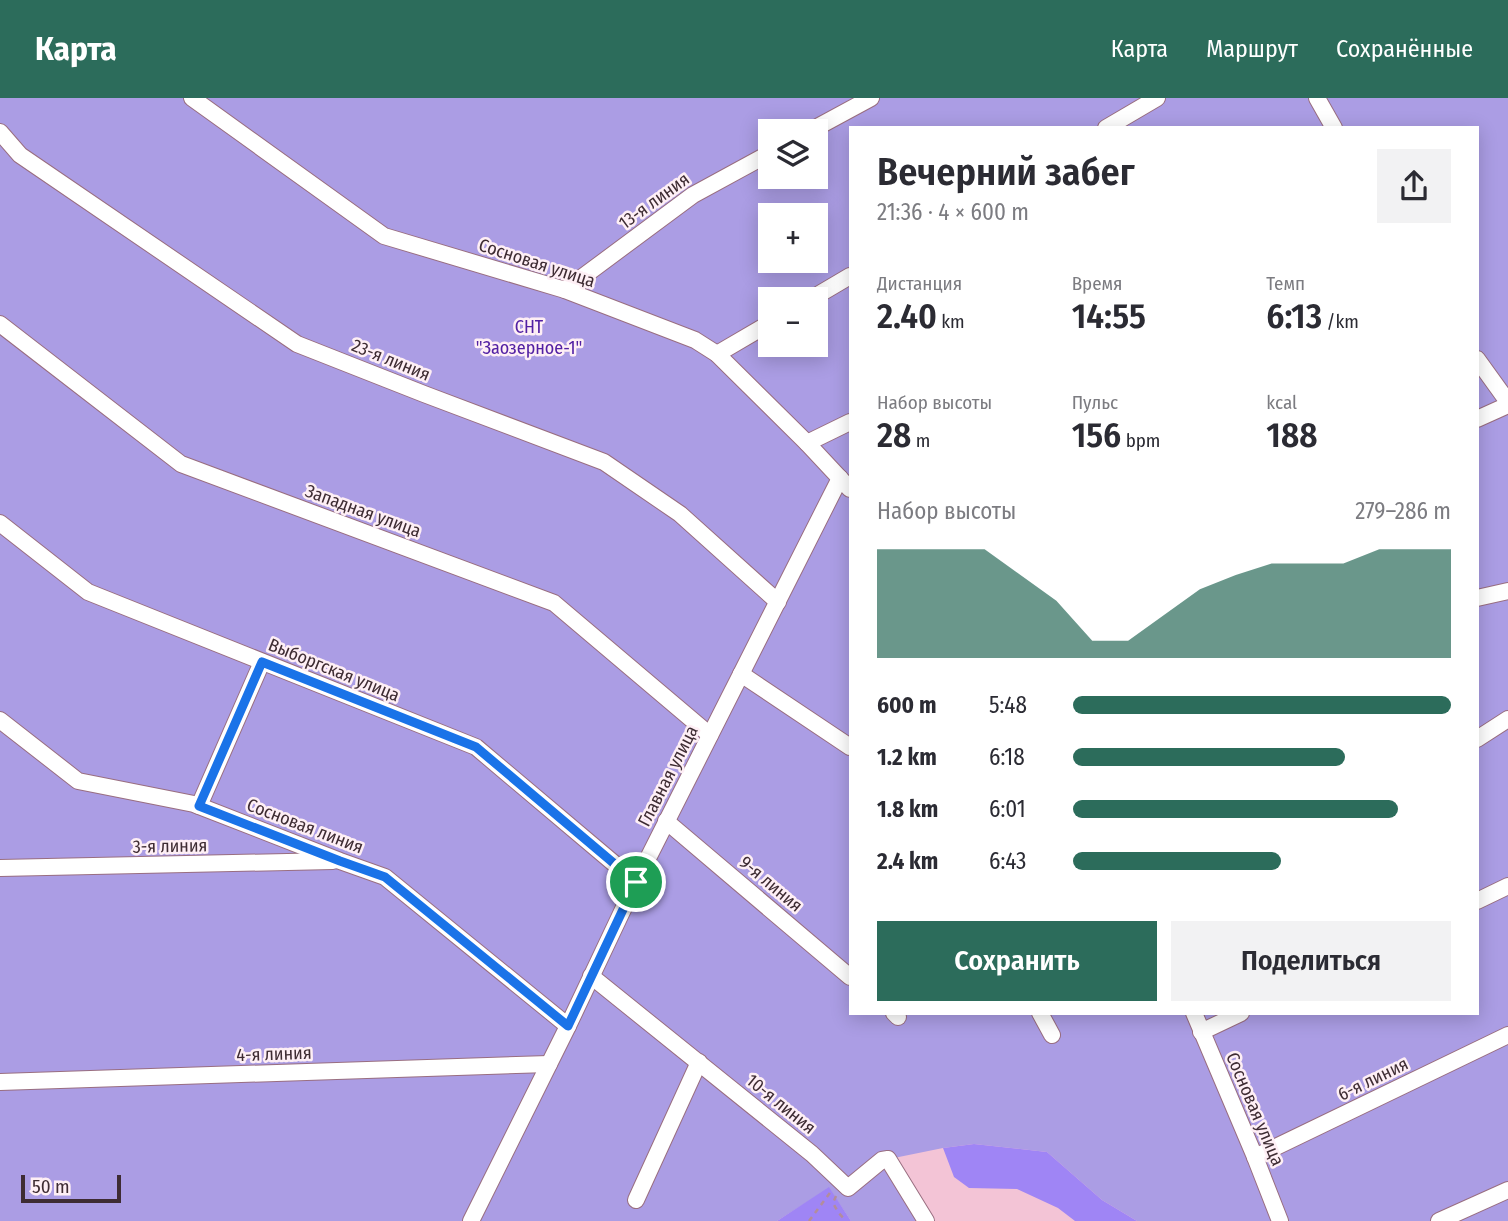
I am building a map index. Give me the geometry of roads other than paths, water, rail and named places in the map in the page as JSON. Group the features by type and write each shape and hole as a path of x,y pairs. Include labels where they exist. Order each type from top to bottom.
{"street":[{"path":"828,121 871,98"},
{"path":"1108,126 1157,98"},
{"path":"1317,98 1333,126"},
{"name":"Сосновая улица","path":"198,99 384,236 565,290 695,340 716,355 845,483"},
{"name":"23-я линия","path":"0,132 20,155 297,344 604,462 680,514 778,602"},
{"name":"13-я линия","path":"565,290 693,195 758,160"},
{"path":"828,289 849,277"},
{"name":"Западная улица","path":"0,324 181,464 554,603 710,735"},
{"path":"716,355 758,330"},
{"path":"1479,362 1508,404 1479,418"},
{"path":"807,443 849,422"},
{"name":"Главная улица","path":"471,1221 666,821 766,624 845,483"},
{"name":"Выборгская улица","path":"0,523 88,592 476,747 636,882"},
{"path":"1479,597 1508,592"},
{"path":"199,806 262,662"},
{"path":"741,674 849,746"},
{"path":"1479,738 1508,719"},
{"name":"Сосновая линия","path":"0,720 78,781 199,806 385,877 568,1026"},
{"name":"9-я линия","path":"666,821 849,976"},
{"name":"3-я линия","path":"0,869 340,861"},
{"path":"1479,900 1508,886"},
{"name":"10-я линия","path":"591,976 812,1154 848,1188 882,1160 888,1159 926,1221"},
{"path":"1041,1015 1052,1035"},
{"name":"Сосновая улица","path":"1195,1015 1280,1221"},
{"path":"1202,1032 1237,1015"},
{"name":"6-я линия","path":"1255,1157 1508,1035"},
{"path":"636,1200 699,1062"},
{"name":"4-я линия","path":"0,1082 549,1064"},
{"path":"1440,1221 1508,1190"}],"park label":[{"name":"СНТ \"Заозерное-1\"","path":"529,337"}]}
